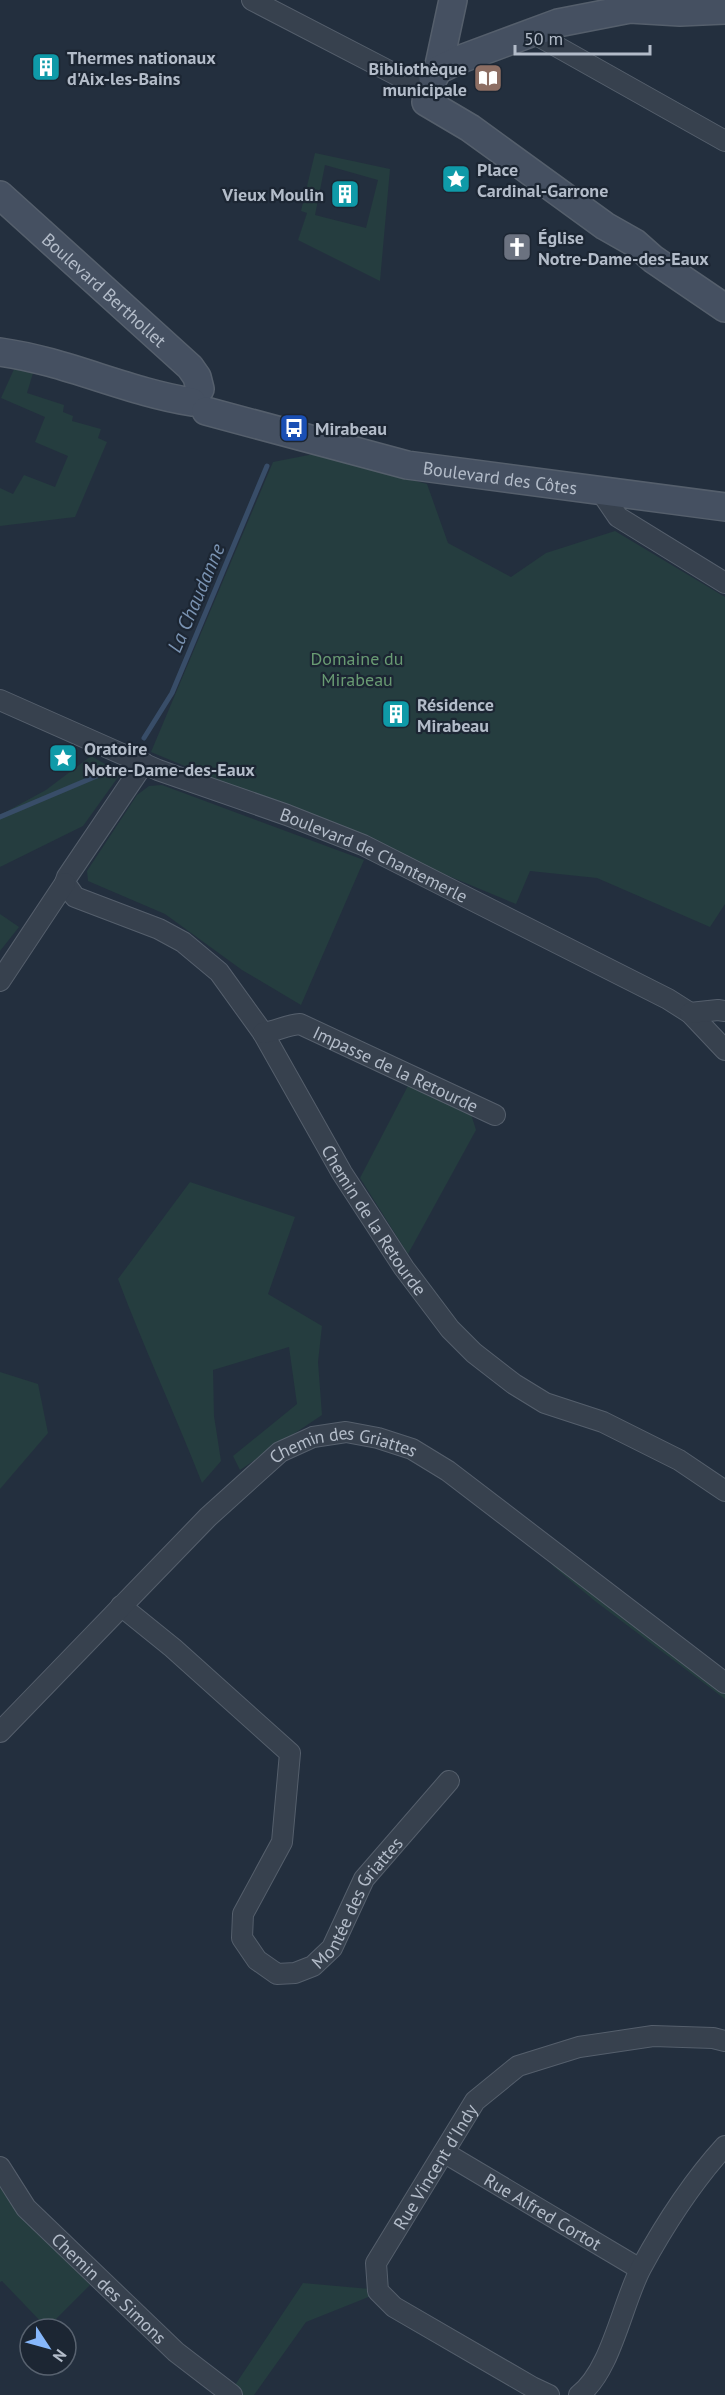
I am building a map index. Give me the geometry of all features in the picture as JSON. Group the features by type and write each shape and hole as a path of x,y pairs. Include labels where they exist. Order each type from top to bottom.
{"main road":[{"path":"432,89 453,0"},
{"path":"432,89 461,58 558,23 630,9 680,12 725,10"},
{"path":"432,89 470,128 605,226 635,243 653,259 725,308"},
{"name":"Boulevard Berthollet","path":"0,195 190,368 197,376 203,400"},
{"name":"Boulevard des Côtes","path":"0,352 46,361 169,398 203,400 277,429 349,451 407,465 725,507"}],"street":[{"path":"252,0 432,89"},
{"path":"531,32 725,141"},
{"path":"602,492 618,517 725,583"},
{"name":"Boulevard de Chantemerle","path":"0,700 144,764 287,815 363,846 523,925 690,1013 725,1050"},
{"path":"0,981 75,888 144,764"},
{"name":"Chemin de la Retourde","path":"75,888 183,942 219,972 271,1036 342,1173 404,1268 450,1329 474,1353 513,1384 545,1403 603,1422 679,1460 725,1491"},
{"path":"690,1013 725,1011"},
{"name":"Impasse de la Retourde","path":"271,1036 288,1025 300,1024 495,1115"},
{"name":"Chemin des Griattes","path":"0,1732 208,1516 279,1452 313,1437 346,1432 378,1438 412,1449 448,1471 725,1683"},
{"name":"Montée des Griattes","path":"121,1606 173,1648 290,1753 282,1842 243,1914 242,1938 257,1960 277,1974 295,1973 313,1966 332,1948 364,1879 449,1781"},
{"name":"Rue Vincent d'Indy","path":"549,2395 394,2307 378,2291 376,2263 475,2101 518,2066 579,2047 653,2036 712,2038 725,2041"},
{"path":"579,2395 588,2388 602,2365 640,2270 677,2206 725,2146"},
{"name":"Rue Alfred Cortot","path":"445,2153 640,2270"},
{"name":"Chemin des Simons","path":"0,2167 26,2208 176,2352 232,2395"}],"green space":[{"path":"315,153 390,169 380,281 298,240 307,213 301,211","holes":["325,165 378,180 366,228 315,215"]},
{"path":"15,367 33,373 27,393 64,405 63,412 73,416 72,421 101,429 98,438 107,442 75,517 0,526 0,488 13,494 24,475 55,487 68,456 35,442 45,417 1,398"},
{"name":"Domaine du Mirabeau","path":"314,454 427,484 448,543 511,577 546,553 615,531 725,597 725,904 710,927 597,878 530,871 516,904 151,752 273,462"},
{"path":"91,756 121,773 83,826 0,867 0,815 46,790"},
{"path":"162,785 364,860 301,1005 242,970 165,914 88,881 87,871 137,795 149,786"},
{"path":"0,914 19,927 0,951"},
{"path":"410,1082 471,1114 476,1130 408,1254 360,1178"},
{"path":"190,1182 295,1217 268,1294 322,1326 318,1362 322,1415 240,1470 233,1456 297,1404 289,1347 213,1370 214,1416 221,1461 202,1483 118,1279"},
{"path":"0,1372 38,1384 48,1433 0,1489"},
{"path":"544,1554 725,1692 725,1699 595,1601 554,1567"},
{"path":"0,2181 25,2218 90,2285 58,2317 36,2317 2,2281 0,2282"},
{"path":"303,2283 370,2289 371,2296 306,2322 254,2395 242,2395 233,2388"}],"waterway":[{"name":"La Chaudanne","path":"144,738 172,693 267,466"},
{"name":"La Chaudanne","path":"0,817 111,770"}],"place":[{"name":"Thermes nationaux d'Aix-les-Bains","path":"46,67"},
{"name":"Bibliothèque municipale","path":"488,78"},
{"name":"Place Cardinal-Garrone","path":"456,179"},
{"name":"Vieux Moulin","path":"345,194"},
{"name":"Église Notre-Dame-des-Eaux","path":"517,247"},
{"name":"Mirabeau","path":"294,428"},
{"name":"Résidence Mirabeau","path":"396,714"},
{"name":"Oratoire Notre-Dame-des-Eaux","path":"63,758"}]}
